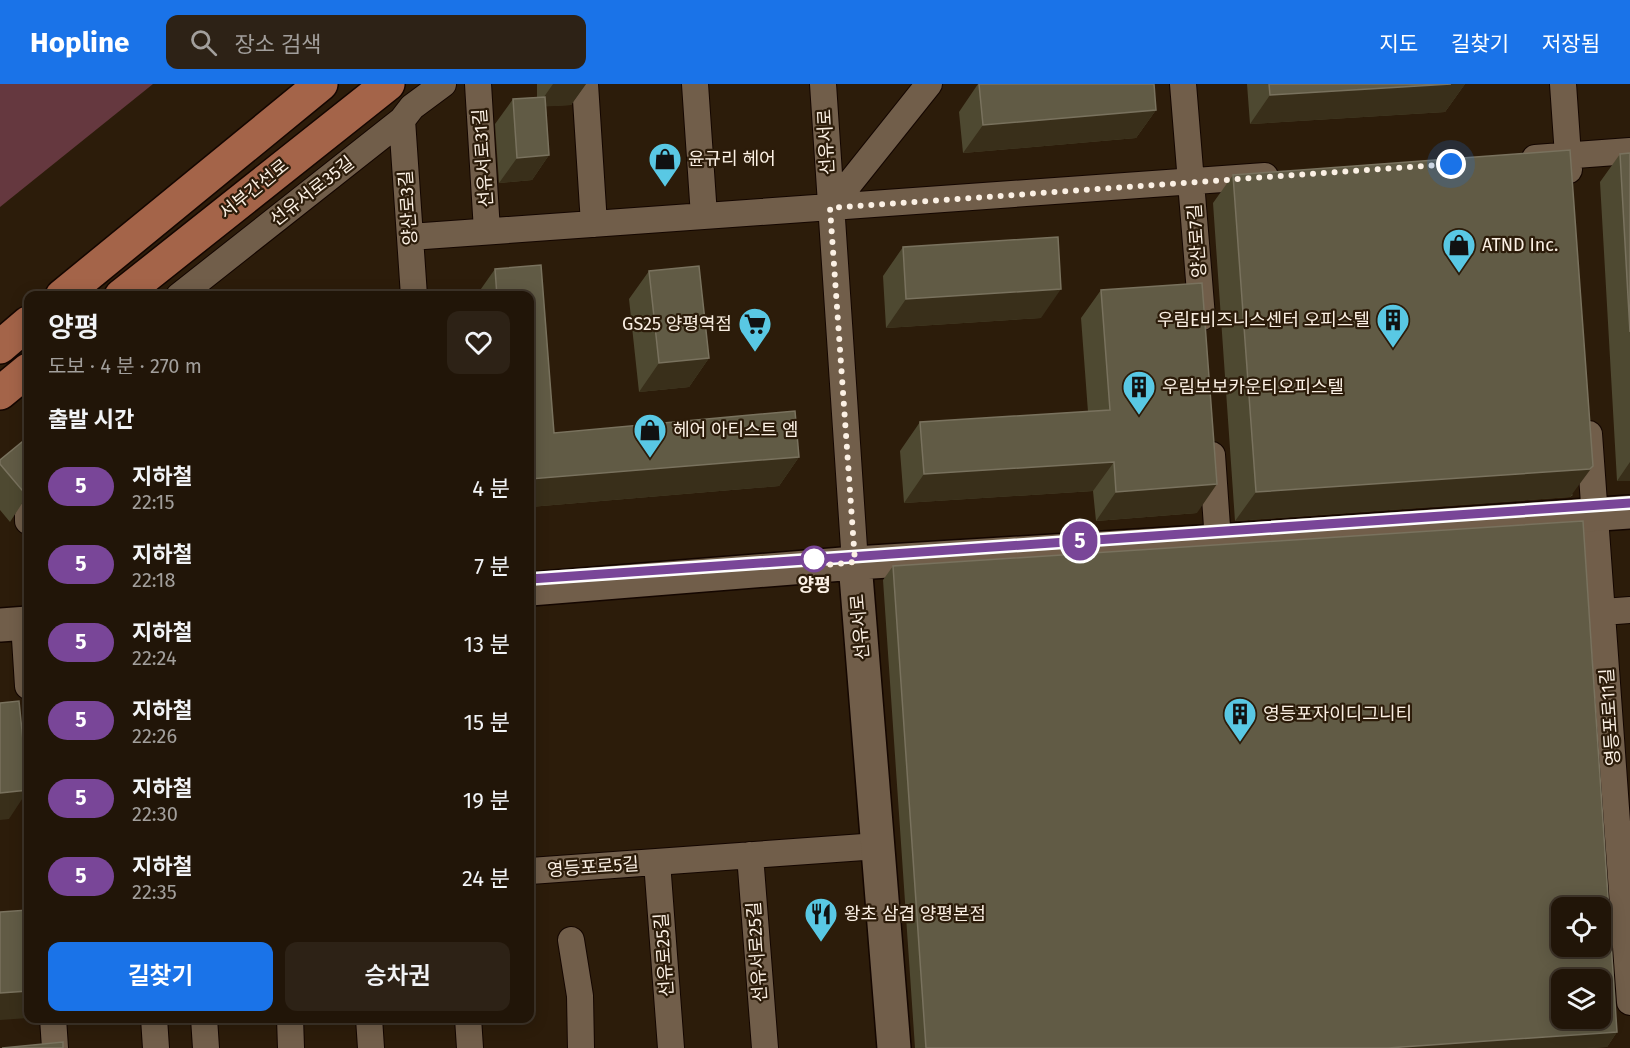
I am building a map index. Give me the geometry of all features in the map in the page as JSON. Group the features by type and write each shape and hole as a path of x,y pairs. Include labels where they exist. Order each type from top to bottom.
{"main road":[{"path":"68,291 321,84"},
{"name":"서부간선로","path":"127,291 388,84"},
{"path":"0,347 24,326"},
{"path":"0,393 24,373"}],"street":[{"name":"선유서로35길","path":"185,291 402,120 412,107 443,84"},
{"name":"선유서로31길","path":"478,84 487,231"},
{"path":"585,84 594,224"},
{"path":"695,84 704,216"},
{"name":"선유서로","path":"823,84 855,562 894,1048"},
{"path":"830,208 929,84"},
{"name":"양산로7길","path":"1183,84 1204,344"},
{"path":"1563,84 1571,190"},
{"name":"양산로3길","path":"402,120 414,291"},
{"path":"1509,159 1630,151"},
{"name":"선유서로31길","path":"410,237 1286,175"},
{"name":"영등포로11길","path":"1588,410 1630,1002"},
{"path":"1210,425 1218,542"},
{"path":"534,589 855,562 1218,542 1630,512"},
{"path":"1603,612 1630,610"},
{"path":"17,624 24,663"},
{"path":"657,862 878,846"},
{"name":"선유서로25길","path":"750,855 765,1048"},
{"name":"영등포로5길","path":"534,872 657,862"},
{"name":"선유로25길","path":"657,862 671,1048"},
{"path":"571,940 580,996 581,1048"},
{"path":"53,1023 55,1048"},
{"path":"154,1023 156,1048"},
{"path":"204,1023 206,1048"},
{"path":"290,1023 291,1048"},
{"path":"369,1023 371,1048"},
{"path":"468,1023 470,1048"}],"shaded area":[{"path":"0,84 153,84 0,207"}],"building":[{"path":"979,84 1154,84 1156,110 983,125"},
{"path":"1269,84 1451,84 1270,95"},
{"path":"545,97 549,155 517,158 513,99"},
{"name":"우림E비즈니스센터 오피스텔","path":"1570,150 1593,466 1590,469 1256,492 1233,175"},
{"path":"1630,153 1630,332 1620,154"},
{"path":"1058,237 1061,289 906,299 903,247"},
{"path":"541,265 554,433 795,411 799,457 534,479 534,291 497,291 495,269"},
{"path":"699,266 709,358 659,363 649,271"},
{"path":"1202,283 1217,484 1116,492 1114,462 924,474 920,422 1110,410 1101,290"},
{"path":"24,440 24,492 0,464 0,460"},
{"name":"영등포자이디그니티","path":"1583,521 1608,897 1551,897 1551,957 1611,957 1611,942 1617,1032 1388,1048 926,1048 893,566"},
{"path":"19,701 24,750 24,790 0,793 0,703"},
{"path":"24,910 24,991 0,993 0,912"},
{"path":"63,1042 63,1048 2,1048"}],"metro line":[{"name":"5","path":"534,579 1630,503"}],"place":[{"name":"윤규리 헤어","path":"665,188"},
{"name":"ATND Inc.","path":"1459,274"},
{"name":"우림E비즈니스센터 오피스텔","path":"1393,349"},
{"name":"GS25 양평역점","path":"755,353"},
{"name":"우림보보카운티오피스텔","path":"1139,416"},
{"name":"헤어 아티스트 엠","path":"650,459"},
{"name":"양평","path":"814,559"},
{"name":"영등포자이디그니티","path":"1240,743"},
{"name":"왕초 삼겹 양평본점","path":"821,943"}],"route":[{"path":"814,559 816,566 855,562 830,208 1451,164"}]}
